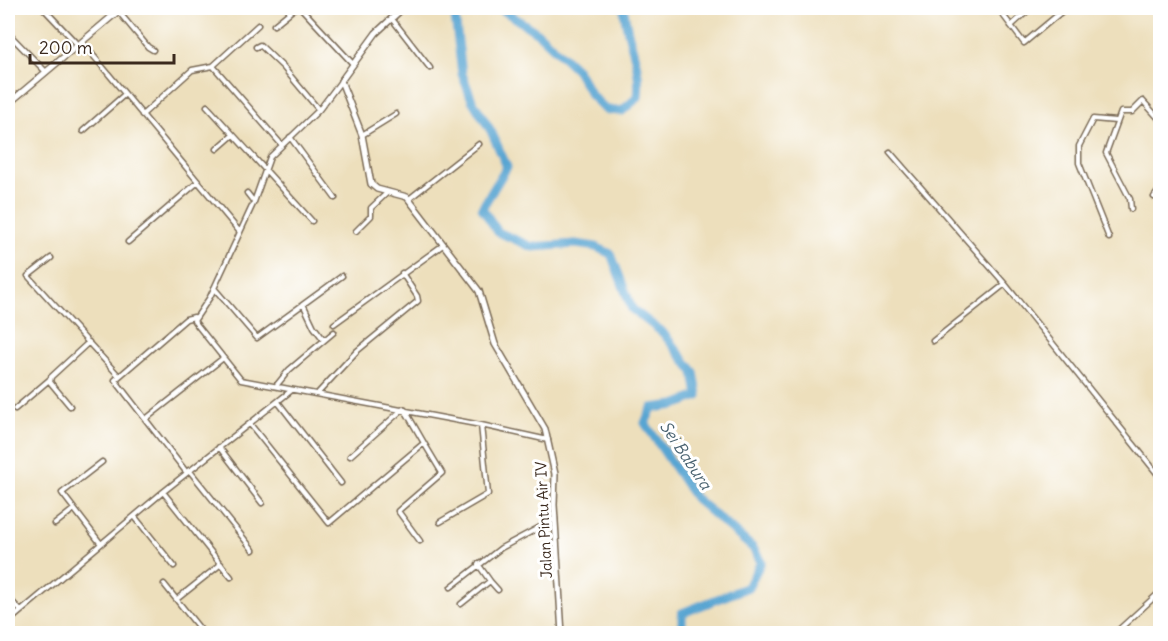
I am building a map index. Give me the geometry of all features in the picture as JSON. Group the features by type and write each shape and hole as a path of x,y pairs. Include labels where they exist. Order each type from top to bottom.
{"main road":[{"path":"340,81 376,33 403,8"},
{"path":"8,104 120,9"},
{"name":"Jalan Pintu Air IV","path":"340,81 362,135 371,184 377,189 403,195 408,200 480,294 495,345 545,429 555,474 555,519 562,633"}],"street":[{"path":"43,8 80,44 239,231"},
{"path":"274,25 295,8"},
{"path":"301,8 353,64"},
{"path":"1000,8 1011,26 1025,42 1060,10 1066,8"},
{"path":"1011,26 1031,8"},
{"path":"120,9 153,50"},
{"path":"391,18 430,68"},
{"path":"141,115 192,70 213,66 258,25"},
{"path":"8,33 46,72"},
{"path":"256,47 260,45 279,63 320,110"},
{"path":"213,66 281,144"},
{"path":"253,550 115,380 186,319 194,318 214,288 254,202 270,157 281,144 320,110 340,81"},
{"path":"83,131 124,95"},
{"path":"1131,209 1130,199 1106,153 1116,121 1121,112 1132,112 1143,101 1161,120"},
{"path":"207,106 312,221"},
{"path":"362,135 396,114"},
{"path":"1110,238 1079,163 1079,146 1093,119 1116,121"},
{"path":"217,149 233,135"},
{"path":"290,137 335,198"},
{"path":"408,200 479,144"},
{"path":"890,152 1005,284 1161,477"},
{"path":"128,242 198,182"},
{"path":"1154,197 1161,189"},
{"path":"356,231 371,216 371,208 389,191"},
{"path":"247,193 254,202"},
{"path":"334,324 443,245"},
{"path":"51,258 27,276 118,376"},
{"path":"318,394 357,351 418,301 402,273"},
{"path":"214,288 257,338 304,306 342,276"},
{"path":"933,341 1005,284"},
{"path":"304,306 314,327 324,340"},
{"path":"194,318 222,359 241,380 549,440"},
{"path":"275,386 334,332"},
{"path":"15,409 50,380 89,342"},
{"path":"147,418 222,359"},
{"path":"50,380 70,406"},
{"path":"8,622 163,492 293,389"},
{"path":"278,402 341,483"},
{"path":"404,410 442,473 398,511 420,541"},
{"path":"351,456 404,410"},
{"path":"250,424 329,523 424,443"},
{"path":"440,522 487,495 481,425"},
{"path":"219,447 262,503"},
{"path":"101,544 63,492 102,462"},
{"path":"163,492 231,577"},
{"path":"55,524 74,509"},
{"path":"135,517 174,566"},
{"path":"451,587 478,564 511,542 555,519"},
{"path":"177,600 221,564"},
{"path":"478,564 498,590"},
{"path":"461,604 489,581"},
{"path":"164,584 204,633"},
{"path":"1114,633 1161,592"},
{"path":"8,597 20,610"}],"waterway":[{"name":"Sei Babura","path":"454,8 462,74 472,100 491,131 507,167 482,208 498,232 532,247 576,244 596,247 611,254 632,309 663,333 694,372 698,396 675,405 652,408 645,423 695,498 753,548 761,562 748,587 682,613 682,629 687,634"},
{"name":"Sei Babura","path":"500,8 539,34 577,70 591,95 606,110 622,111 638,97 639,84 624,8"}]}
